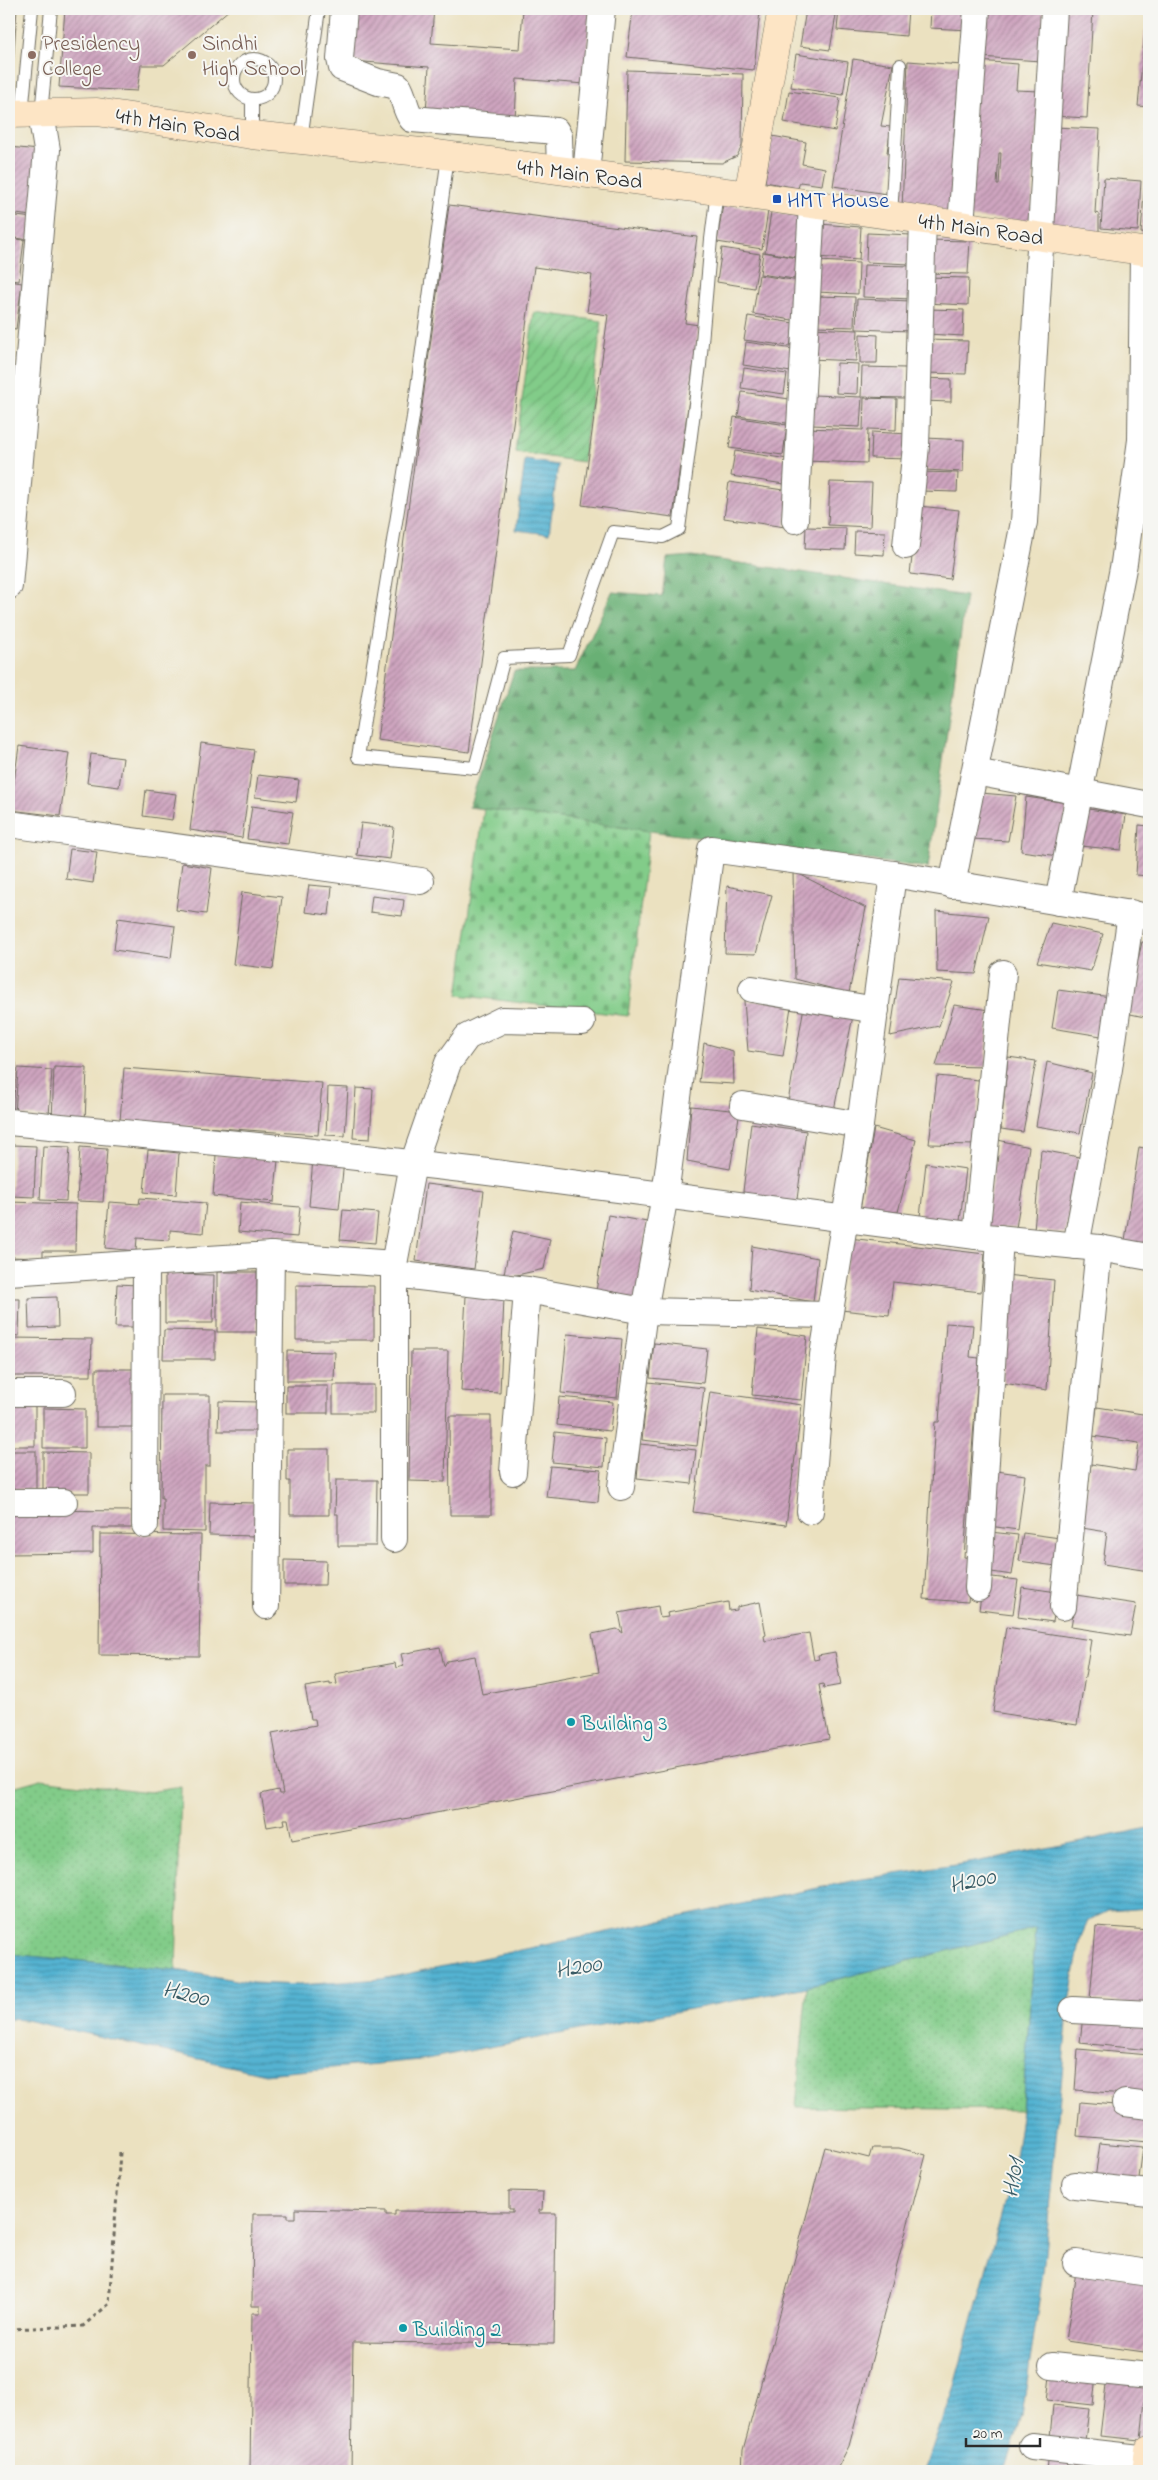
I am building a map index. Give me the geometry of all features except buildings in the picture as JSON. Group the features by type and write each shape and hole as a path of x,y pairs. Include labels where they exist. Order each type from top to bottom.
{"street":[{"path":"344,9 340,58 342,68 378,82 398,86 404,96 407,112 412,119 556,131 559,138 560,170"},
{"path":"586,174 602,9"},
{"path":"748,195 782,9"},
{"path":"961,225 977,9"},
{"path":"952,884 1024,522 1039,237 1054,9"},
{"name":"4th Main Road","path":"24,114 97,112 252,136 448,156 748,195 1146,252"},
{"path":"9,586 12,511 47,150 24,114"},
{"path":"794,520 812,204"},
{"path":"906,546 916,446 923,220"},
{"path":"1058,902 1124,563 1141,440 1146,252"},
{"path":"975,772 1149,805"},
{"path":"9,824 420,881"},
{"path":"621,1487 644,1311 665,1195 711,849 893,874 1140,915 1108,1069 1087,1247 1063,1607"},
{"path":"810,1511 823,1355 860,1125 893,874"},
{"path":"978,1588 988,1237 1002,973"},
{"path":"752,989 876,1010"},
{"path":"394,1539 394,1269 413,1164 448,1064 467,1037 502,1020 582,1022"},
{"path":"743,1105 860,1125"},
{"path":"9,1122 269,1147 413,1164 988,1237 1087,1247 1149,1257"},
{"path":"9,1272 271,1255 394,1269 644,1311 829,1315"},
{"path":"266,1606 271,1255"},
{"path":"146,1264 146,1526"},
{"path":"514,1472 527,1290"},
{"path":"9,1393 63,1393"},
{"path":"9,1502 64,1502"},
{"path":"1073,2010 1149,2014"},
{"path":"1075,2185 1149,2193"},
{"path":"1076,2263 1149,2273"},
{"path":"1052,2366 1149,2376"},
{"path":"1032,2446 1148,2460"}],"lane":[{"path":"24,114 32,9"},
{"path":"24,114 52,9"},
{"path":"302,140 319,9"},
{"path":"891,216 900,65"},
{"path":"252,99 252,136"},
{"path":"448,156 413,417 358,757 475,768 504,658 569,655 613,532 663,537 679,529 700,366 717,191"}],"path":[{"path":"9,2329 83,2326 109,2304 120,2153"}],"green space":[{"path":"534,312 602,321 583,462 515,452"},
{"path":"692,556 966,596 928,868 469,807 514,671 575,671 612,592 662,596 667,558"},
{"path":"484,809 649,831 628,1016 458,995"},
{"path":"41,1779 149,1792 181,1787 176,1970 9,1954 9,1788"},
{"path":"1036,1928 1022,2110 796,2107 807,1987"}],"water":[{"path":"525,460 558,465 549,534 516,530"},
{"path":"1149,1828 1149,1908 1108,1911 1088,1921 1081,1937 1069,2002 1043,2273 1022,2416 1004,2471 924,2471 954,2386 1012,2176 1022,2110 1036,1928 807,1987 421,2060 265,2074 26,2020 9,2019 9,1954 176,1970 253,1983 299,1985 382,1979 856,1880 975,1862"}],"place":[{"name":"Presidency College","path":"32,55"},
{"name":"Sindhi High School","path":"192,55"},
{"name":"HMT House","path":"777,199"},
{"name":"Building 3","path":"571,1722"},
{"name":"Building 2","path":"403,2328"}],"water label":[{"name":"H200","path":"972,1880"},
{"name":"H200","path":"578,1966"},
{"name":"H200","path":"186,1993"},
{"name":"H101","path":"1012,2178"}]}
